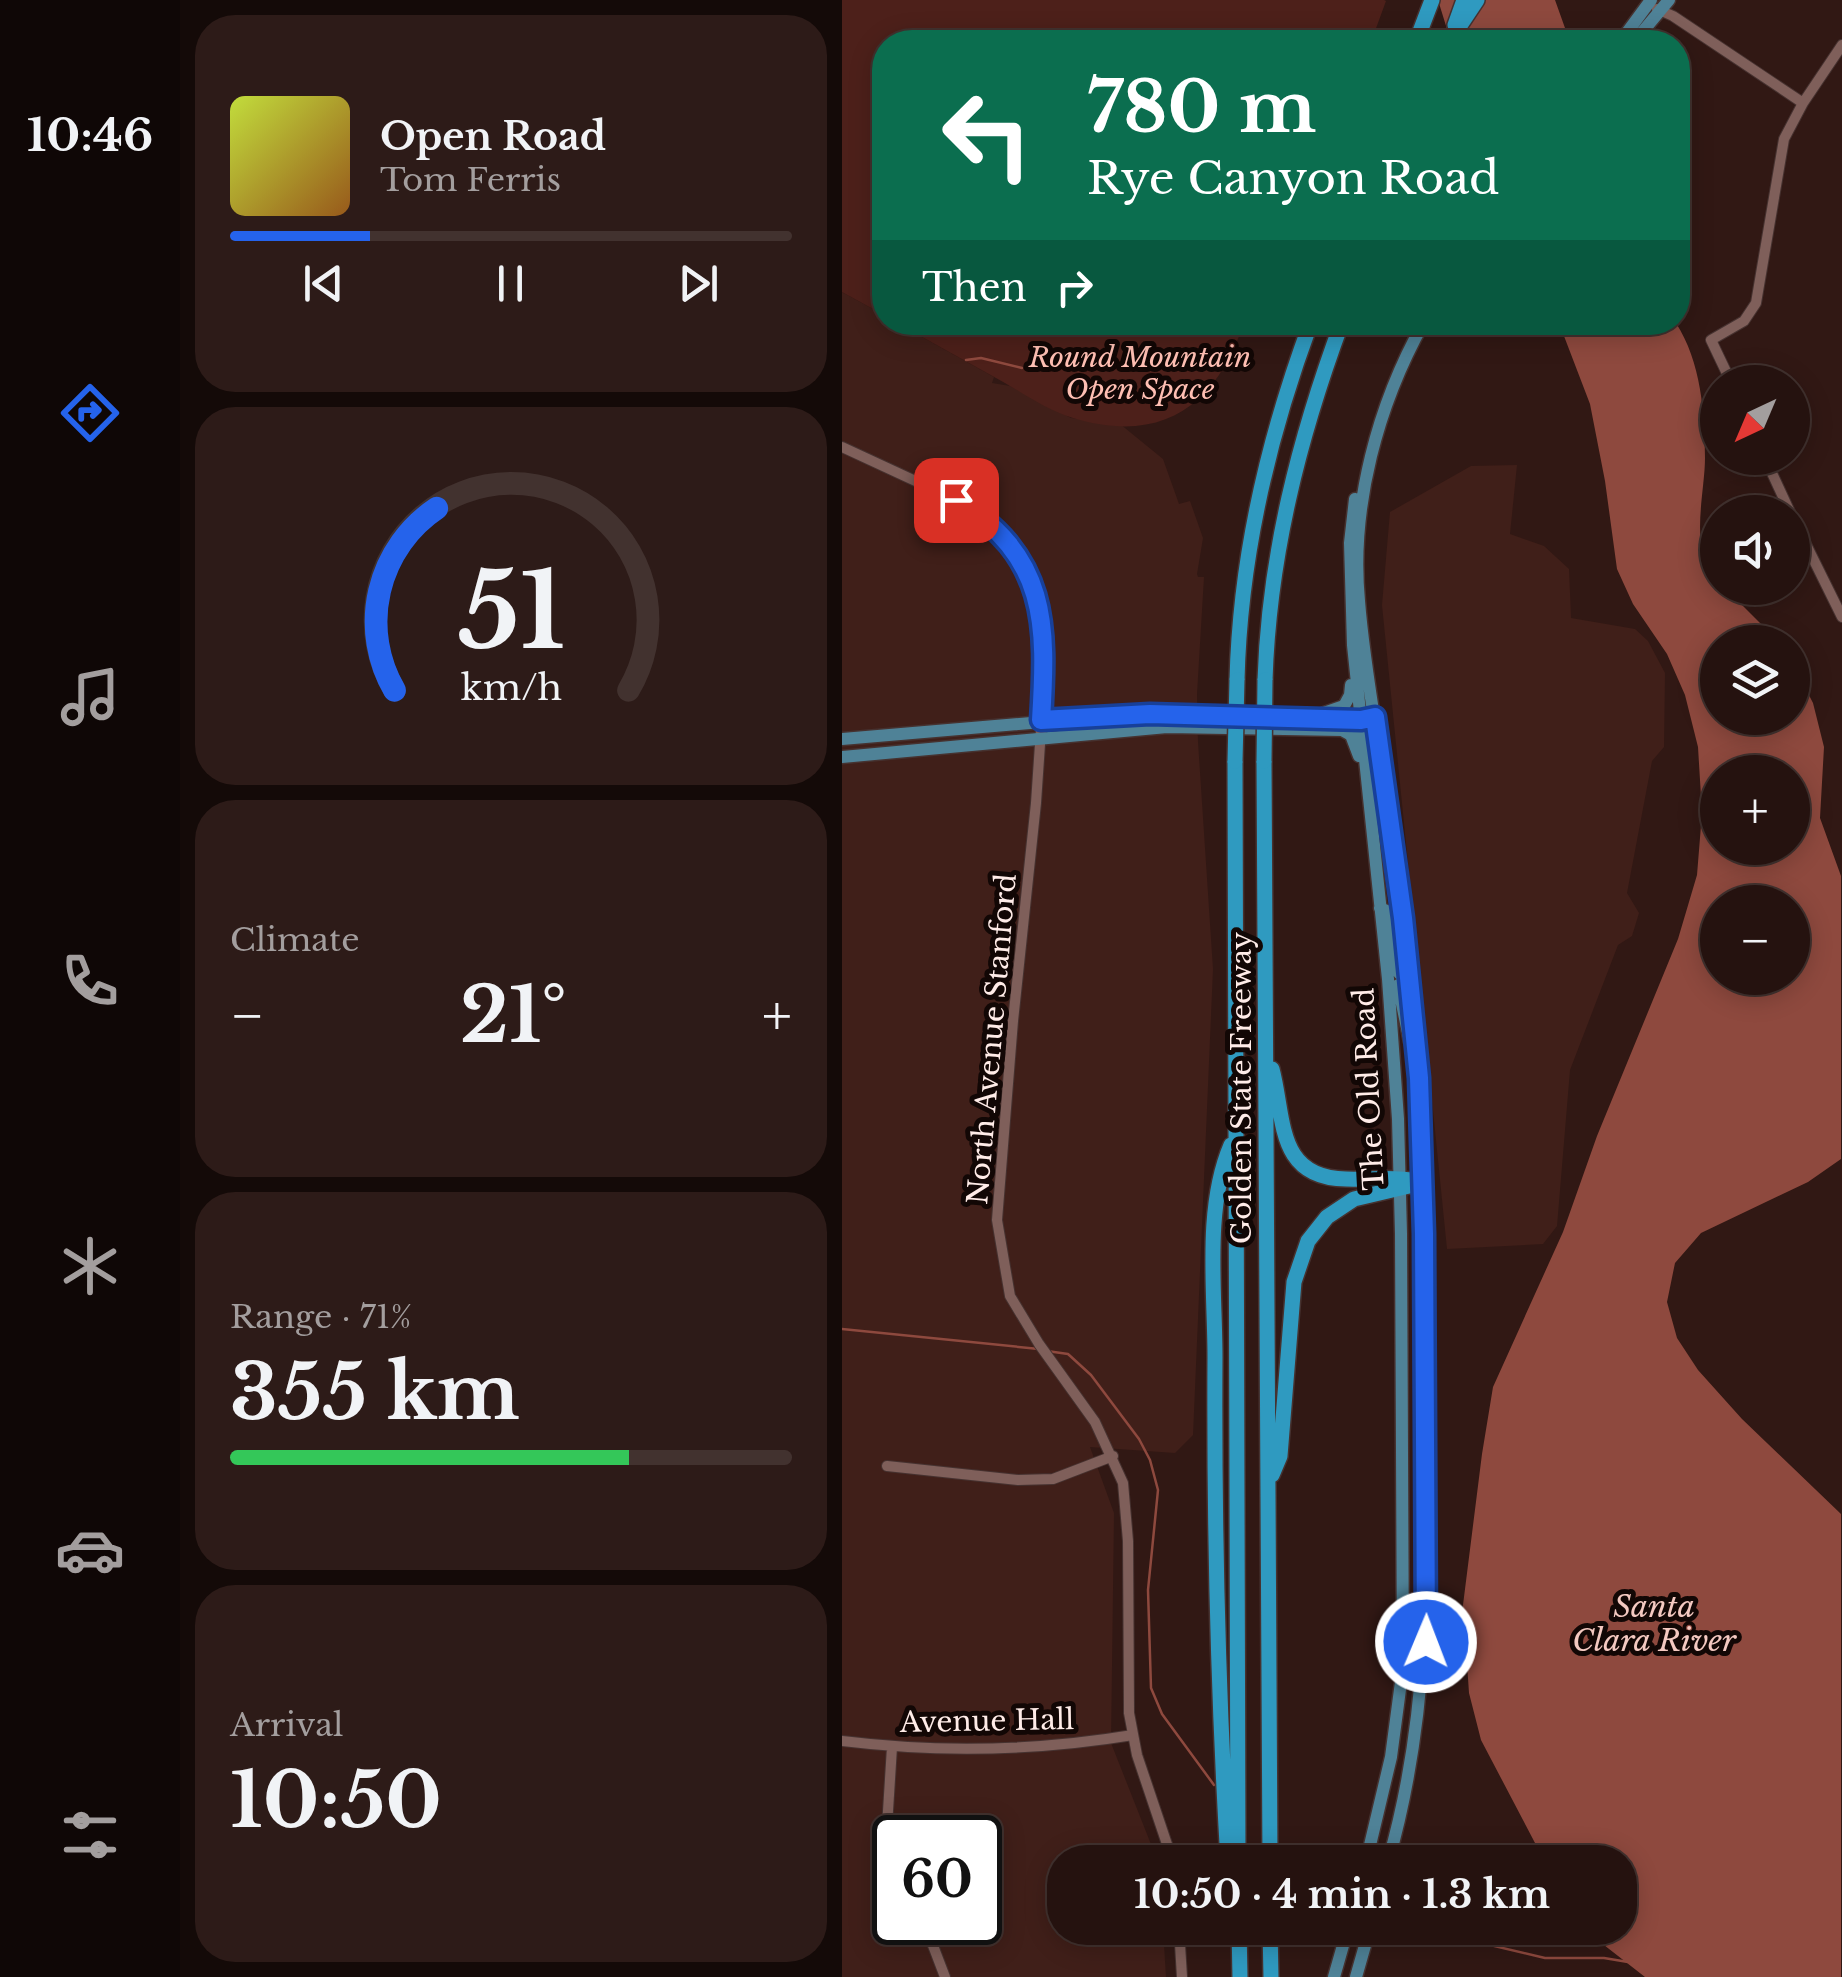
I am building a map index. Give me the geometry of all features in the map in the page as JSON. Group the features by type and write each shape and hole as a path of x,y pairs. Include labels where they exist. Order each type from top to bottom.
{"highway":[{"path":"1420,30 1430,0"},
{"path":"1453,30 1464,0"},
{"path":"1457,30 1478,0"},
{"name":"Golden State Freeway","path":"1238,1845 1234,1136 1237,680 1241,616 1260,490 1280,408 1307,335"},
{"name":"Golden State Freeway","path":"1270,1845 1265,680 1285,511 1309,418 1337,335"},
{"path":"1265,1046 1279,1098 1283,1132 1293,1156 1302,1165 1334,1179 1422,1182"},
{"path":"1227,1845 1219,1668 1215,1240 1224,1160 1234,1136"},
{"path":"1268,1483 1280,1456 1290,1327 1301,1255 1316,1229 1339,1208 1400,1183"},
{"path":"1239,1945 1240,1977"},
{"path":"1270,1945 1271,1977"}],"main road":[{"path":"1629,30 1649,3"},
{"path":"1644,30 1666,5"},
{"name":"The Old Road","path":"1392,1845 1413,1761 1426,1642 1422,1182 1409,981 1350,589 1350,542 1358,483 1410,335"},
{"name":"The Old Road","path":"1370,1845 1392,1757 1403,1667 1400,1183 1388,979 1366,778 1368,718 1358,600 1360,531 1364,491 1387,394 1417,335"},
{"path":"1206,716 1330,712 1344,706 1351,684 1346,620 1350,542"},
{"path":"842,738 1137,714 1368,718"},
{"path":"1159,728 1167,721 1351,723 1368,718"},
{"path":"842,757 1159,728 1342,730 1356,742 1366,778"},
{"path":"1380,908 1389,912 1399,973 1409,981"},
{"path":"1388,979 1401,990 1404,1027 1408,1040 1416,1047"},
{"path":"1334,1977 1343,1945"},
{"path":"1356,1977 1365,1945"}],"street":[{"path":"1649,3 1666,5 1803,103"},
{"path":"1722,365 1711,340 1744,321 1756,304 1781,150 1803,103 1842,45"},
{"name":"North Avenue Stanford","path":"842,448 956,500 987,522 1014,552 1028,576 1044,632 1040,737 997,1220 1010,1296 1095,1422 1122,1483 1126,1512 1129,1713 1132,1736 1167,1845"},
{"path":"1810,552 1842,617"},
{"path":"887,1466 1035,1480 1053,1479 1112,1456"},
{"name":"Avenue Hall","path":"842,1741 892,1747 1017,1749 1132,1736"},
{"path":"887,1815 892,1747"},
{"path":"933,1945 945,1977"},
{"path":"1181,1945 1182,1977"}],"shaded area":[{"path":"842,292 872,308 872,335 919,335 994,377 992,383 1010,386 1071,418 1120,424 1163,459 1179,504 1190,501 1203,538 1197,574 1204,577 1198,742 1213,969 1193,1435 1175,1453 1090,1447 1114,1513 1111,1743 1151,1845 1047,1845 1047,1945 1164,1945 1166,1977 842,1977"},
{"path":"1517,465 1510,534 1544,546 1569,569 1571,618 1635,629 1648,641 1665,673 1664,747 1652,761 1627,893 1639,913 1632,936 1618,945 1570,1070 1557,1226 1543,1244 1447,1249 1382,605 1390,512 1471,466"}],"green space":[{"path":"842,0 1386,1 1375,30 872,30 872,308 842,292"},
{"name":"Round Mountain Open Space","path":"919,335 1239,335 1218,376 1201,396 1182,411 1159,421 1134,426 1105,425 1073,418"}],"water":[{"path":"1438,0 1555,0 1566,30 1447,30"},
{"name":"Santa Clara River","path":"1564,335 1682,335 1700,394 1700,475 1704,475 1700,495 1700,605 1742,605 1762,625 1700,625 1700,735 1810,735 1810,697 1824,747 1820,818 1841,876 1841,1159 1808,1182 1701,1233 1675,1263 1667,1302 1677,1338 1698,1370 1742,1419 1841,1514 1841,1977 1645,1977 1604,1945 1637,1945 1637,1845 1536,1845 1481,1740 1469,1693 1463,1605 1493,1387 1563,1232 1597,1136 1678,939 1697,875 1700,838 1700,865 1810,865 1810,755 1700,755 1700,780 1698,747 1685,695 1667,654 1633,604 1617,569 1590,404"}],"waterway":[{"path":"966,360 981,358 1022,368"},
{"path":"842,1329 1039,1349"},
{"path":"1047,1351 1068,1354 1091,1375 1150,1460 1158,1490 1148,1590 1151,1688 1162,1714 1214,1785"},
{"path":"1490,1945 1545,1958 1628,1962"}],"route":[{"path":"956,500 996,530 1028,576 1045,644 1041,720 1137,714 1361,720 1375,717 1403,918 1419,1078 1424,1234 1426,1642"}]}
